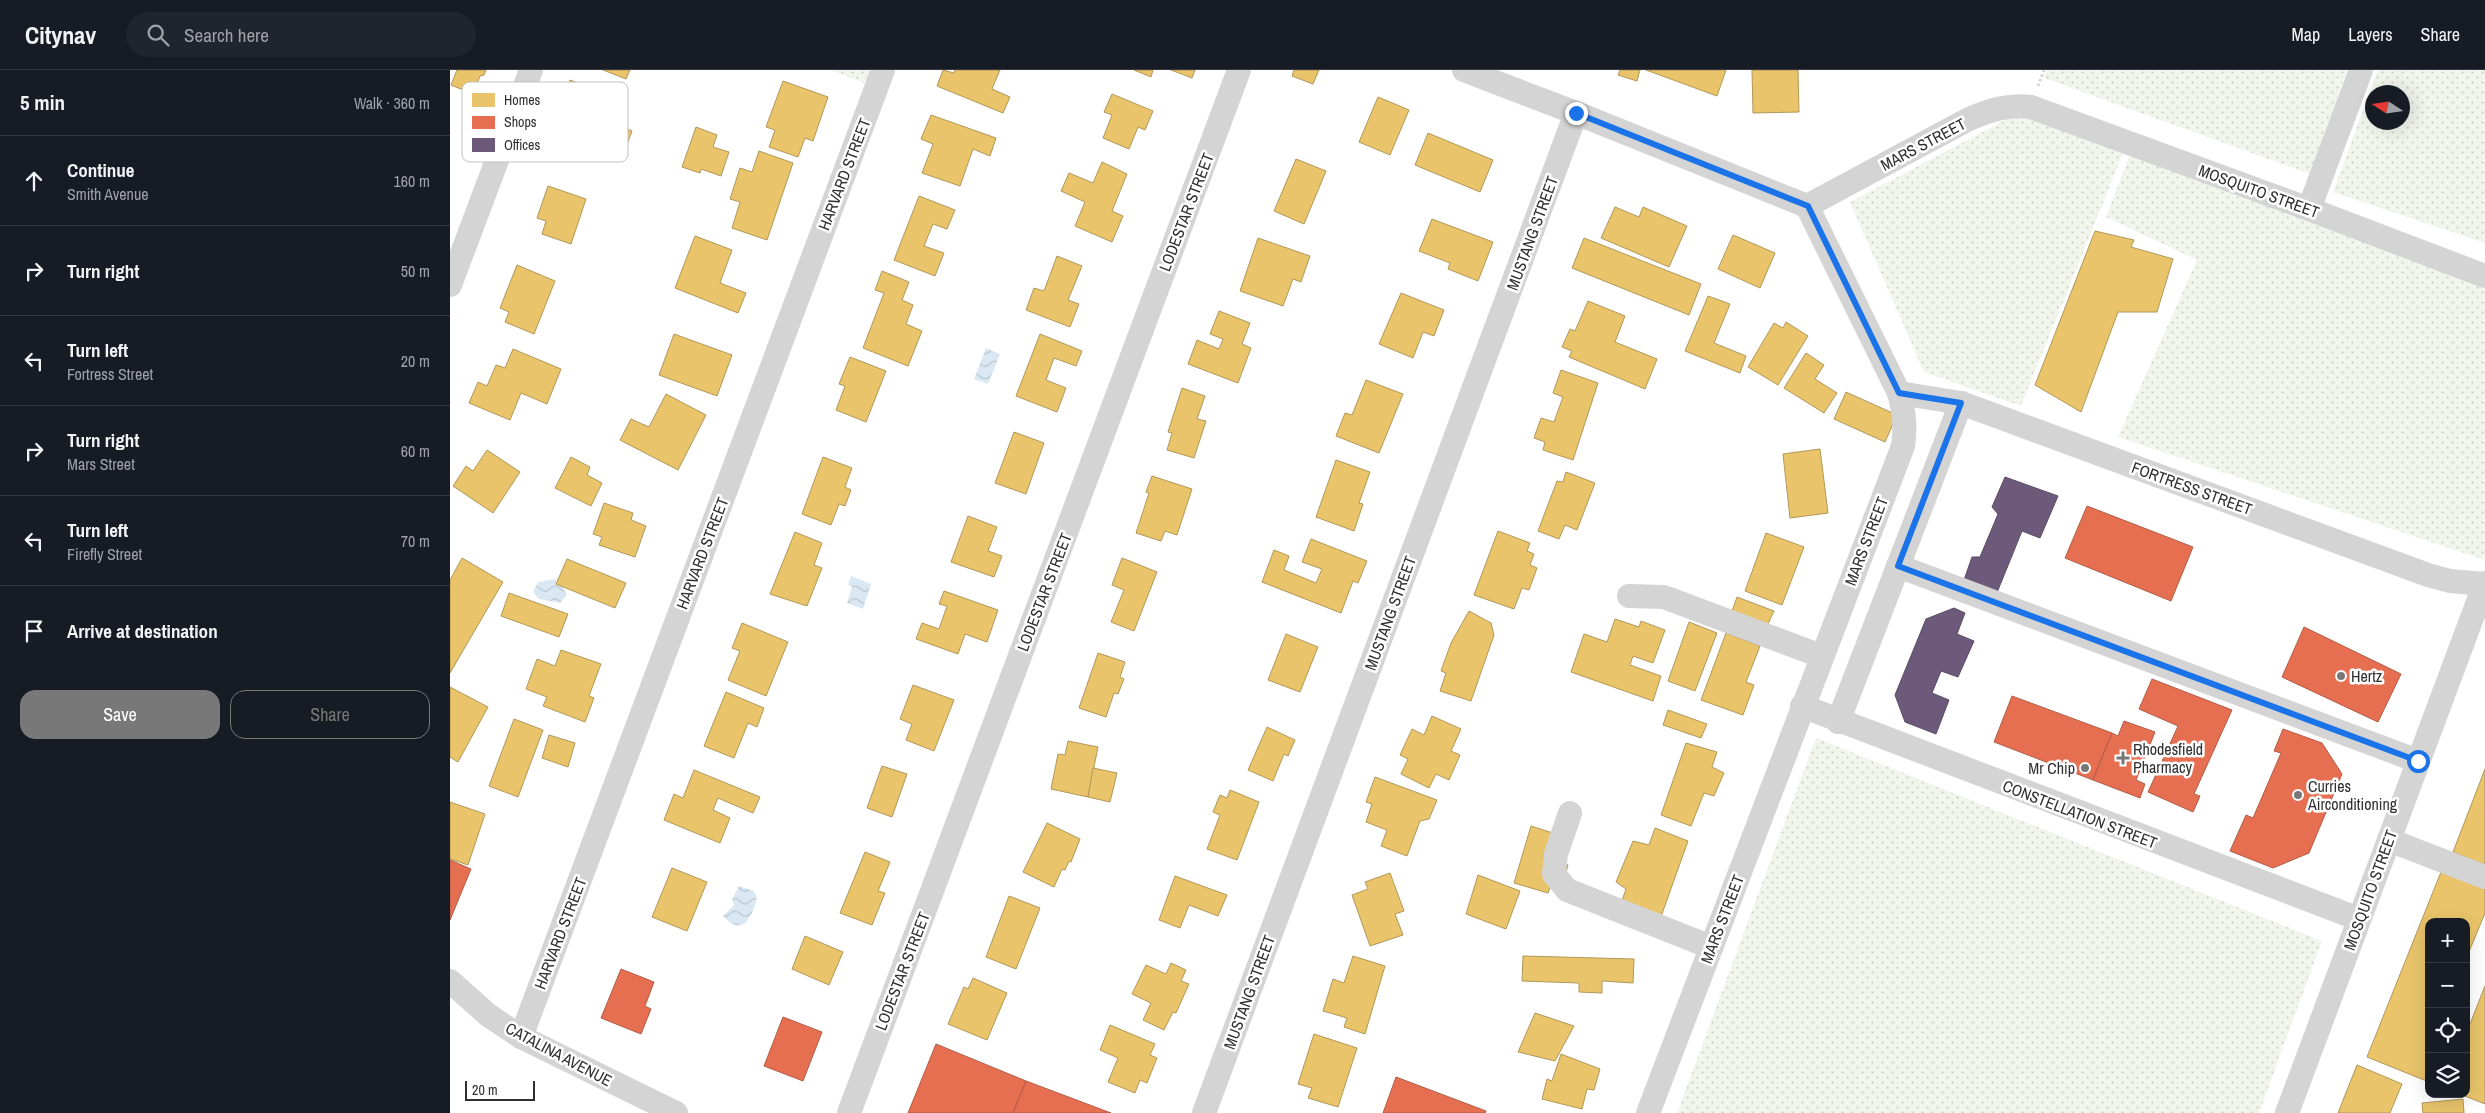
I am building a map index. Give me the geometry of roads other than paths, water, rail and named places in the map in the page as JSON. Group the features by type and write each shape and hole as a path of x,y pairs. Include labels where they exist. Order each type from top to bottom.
{"street":[{"path":"526,82 531,70"},
{"name":"HARVARD STREET","path":"521,1037 883,70"},
{"name":"LODESTAR STREET","path":"849,1113 1239,70"},
{"path":"1464,70 1808,206"},
{"path":"2309,209 2361,70"},
{"name":"MARS STREET","path":"1648,1113 1903,446 1905,414 1899,393 1808,206 1981,114 2010,106 2031,107"},
{"name":"MOSQUITO STREET","path":"2031,107 2485,276"},
{"name":"MUSTANG STREET","path":"1204,1113 1576,113"},
{"path":"450,285 496,162"},
{"name":"FORTRESS STREET","path":"1899,393 1961,403 2428,575 2450,581 2485,584"},
{"path":"1838,722 1961,403"},
{"path":"1898,566 2418,761"},
{"name":"MOSQUITO STREET","path":"2287,1113 2485,584"},
{"path":"1629,596 1664,597 1822,656"},
{"name":"CONSTELLATION STREET","path":"1802,706 1838,722 2359,919"},
{"path":"1570,813 1556,854 1554,874 1567,890 1711,947"},
{"path":"2389,840 2485,877"},
{"name":"CATALINA AVENUE","path":"450,981 488,1015 521,1037 676,1113"}],"water":[{"path":"986,348 1000,354 988,384 974,379"},
{"path":"851,576 871,584 863,609 847,603 852,587 848,585"},
{"path":"556,579 556,584 563,587 567,595 560,603 539,599 533,592 538,582"},
{"path":"739,886 754,891 757,898 746,922 736,925 723,916 734,905 732,900"}],"place":[{"name":"Hertz","path":"2341,676"},
{"name":"Rhodesfield Pharmacy","path":"2123,758"},
{"name":"Mr Chip","path":"2085,768"},
{"name":"Curries Airconditioning","path":"2298,795"}]}
